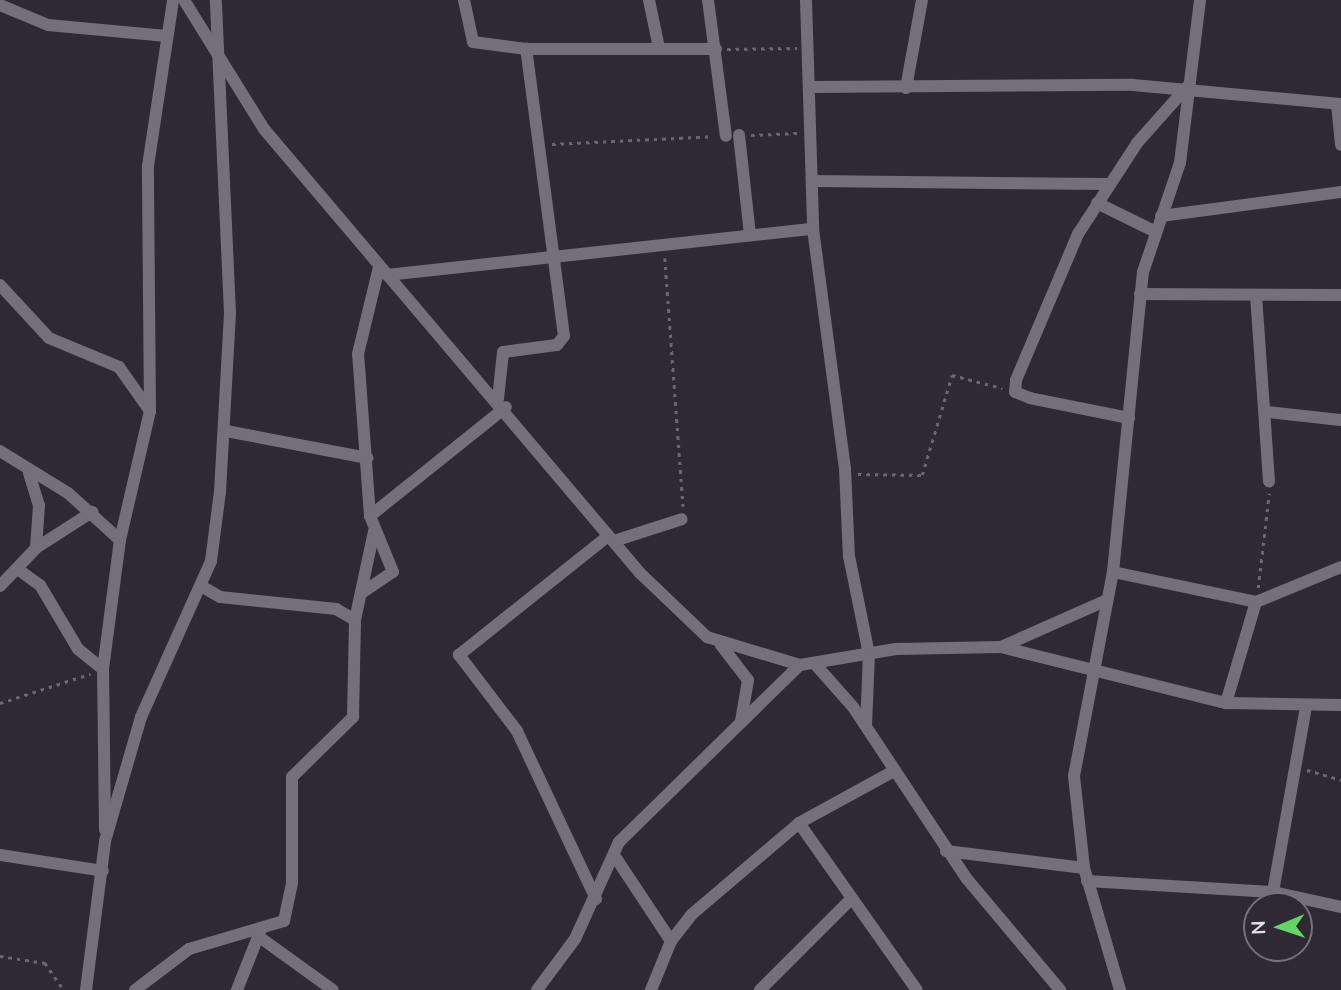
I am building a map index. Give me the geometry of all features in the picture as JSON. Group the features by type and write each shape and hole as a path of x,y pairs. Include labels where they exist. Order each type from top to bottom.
{"street":[{"path":"86,990 105,841 101,670 120,540 150,411 148,166 173,0"},
{"path":"184,0 264,129 383,271 502,403 611,539 676,613 721,645 748,680 740,722"},
{"path":"105,841 141,717 211,561 226,431 230,313 221,56 216,0"},
{"path":"464,0 473,42 526,49 716,49"},
{"path":"649,0 659,48"},
{"path":"708,0 726,136"},
{"path":"806,0 811,48 813,229 845,473 849,556 869,654 866,726"},
{"path":"906,88 922,0"},
{"path":"1120,990 1086,875 1073,797 1113,572 1140,295 1154,231 1180,163 1200,0"},
{"path":"0,5 48,25 166,36"},
{"path":"370,516 502,403 503,352 562,343 557,256 543,145 526,49"},
{"path":"811,87 1189,88 1339,104 1341,145"},
{"path":"1129,418 1015,392 1030,337 1097,203 1109,184 1189,88"},
{"path":"740,135 750,234"},
{"path":"812,181 1109,184"},
{"path":"1161,216 1341,192"},
{"path":"1097,203 1154,231"},
{"path":"383,271 557,256 663,241 813,229"},
{"path":"363,592 393,572 370,516 358,344 383,271"},
{"path":"0,285 49,338 119,367 150,411"},
{"path":"1140,295 1341,295"},
{"path":"1256,295 1267,412 1269,482"},
{"path":"1267,412 1341,420"},
{"path":"226,431 367,458"},
{"path":"0,451 29,473 92,512 120,540"},
{"path":"29,473 39,505 36,548"},
{"path":"0,586 19,570 36,548 92,512"},
{"path":"596,899 517,731 459,655 611,539 682,519"},
{"path":"135,990 189,949 260,932 284,920 292,883 292,777 353,717 355,620 374,531"},
{"path":"1113,572 1256,602 1341,567"},
{"path":"19,570 40,585 67,636 101,670"},
{"path":"201,586 220,597 336,609 355,620"},
{"path":"1002,647 1107,600"},
{"path":"1226,703 1256,602"},
{"path":"721,645 800,665 869,654 1002,647 1226,703 1341,705"},
{"path":"815,664 866,726 946,851 1060,990"},
{"path":"537,990 596,899 616,858 619,842 800,665"},
{"path":"946,851 1086,875 1273,892 1306,706"},
{"path":"651,990 671,941 691,915 799,823 894,771"},
{"path":"799,823 849,901 917,990"},
{"path":"0,855 103,871"},
{"path":"616,858 671,941"},
{"path":"760,990 849,901"},
{"path":"1313,901 1341,907"},
{"path":"237,990 260,932"},
{"path":"260,932 333,990"},
{"path":"155,973 158,990"}],"path":[{"path":"716,49 811,48"},
{"path":"740,135 811,133"},
{"path":"543,145 726,136"},
{"path":"663,241 674,323 682,519"},
{"path":"845,473 922,475 952,375 1015,392"},
{"path":"1256,602 1269,482"},
{"path":"0,703 101,670"},
{"path":"1296,766 1341,780"},
{"path":"0,956 45,963 64,990"}]}
